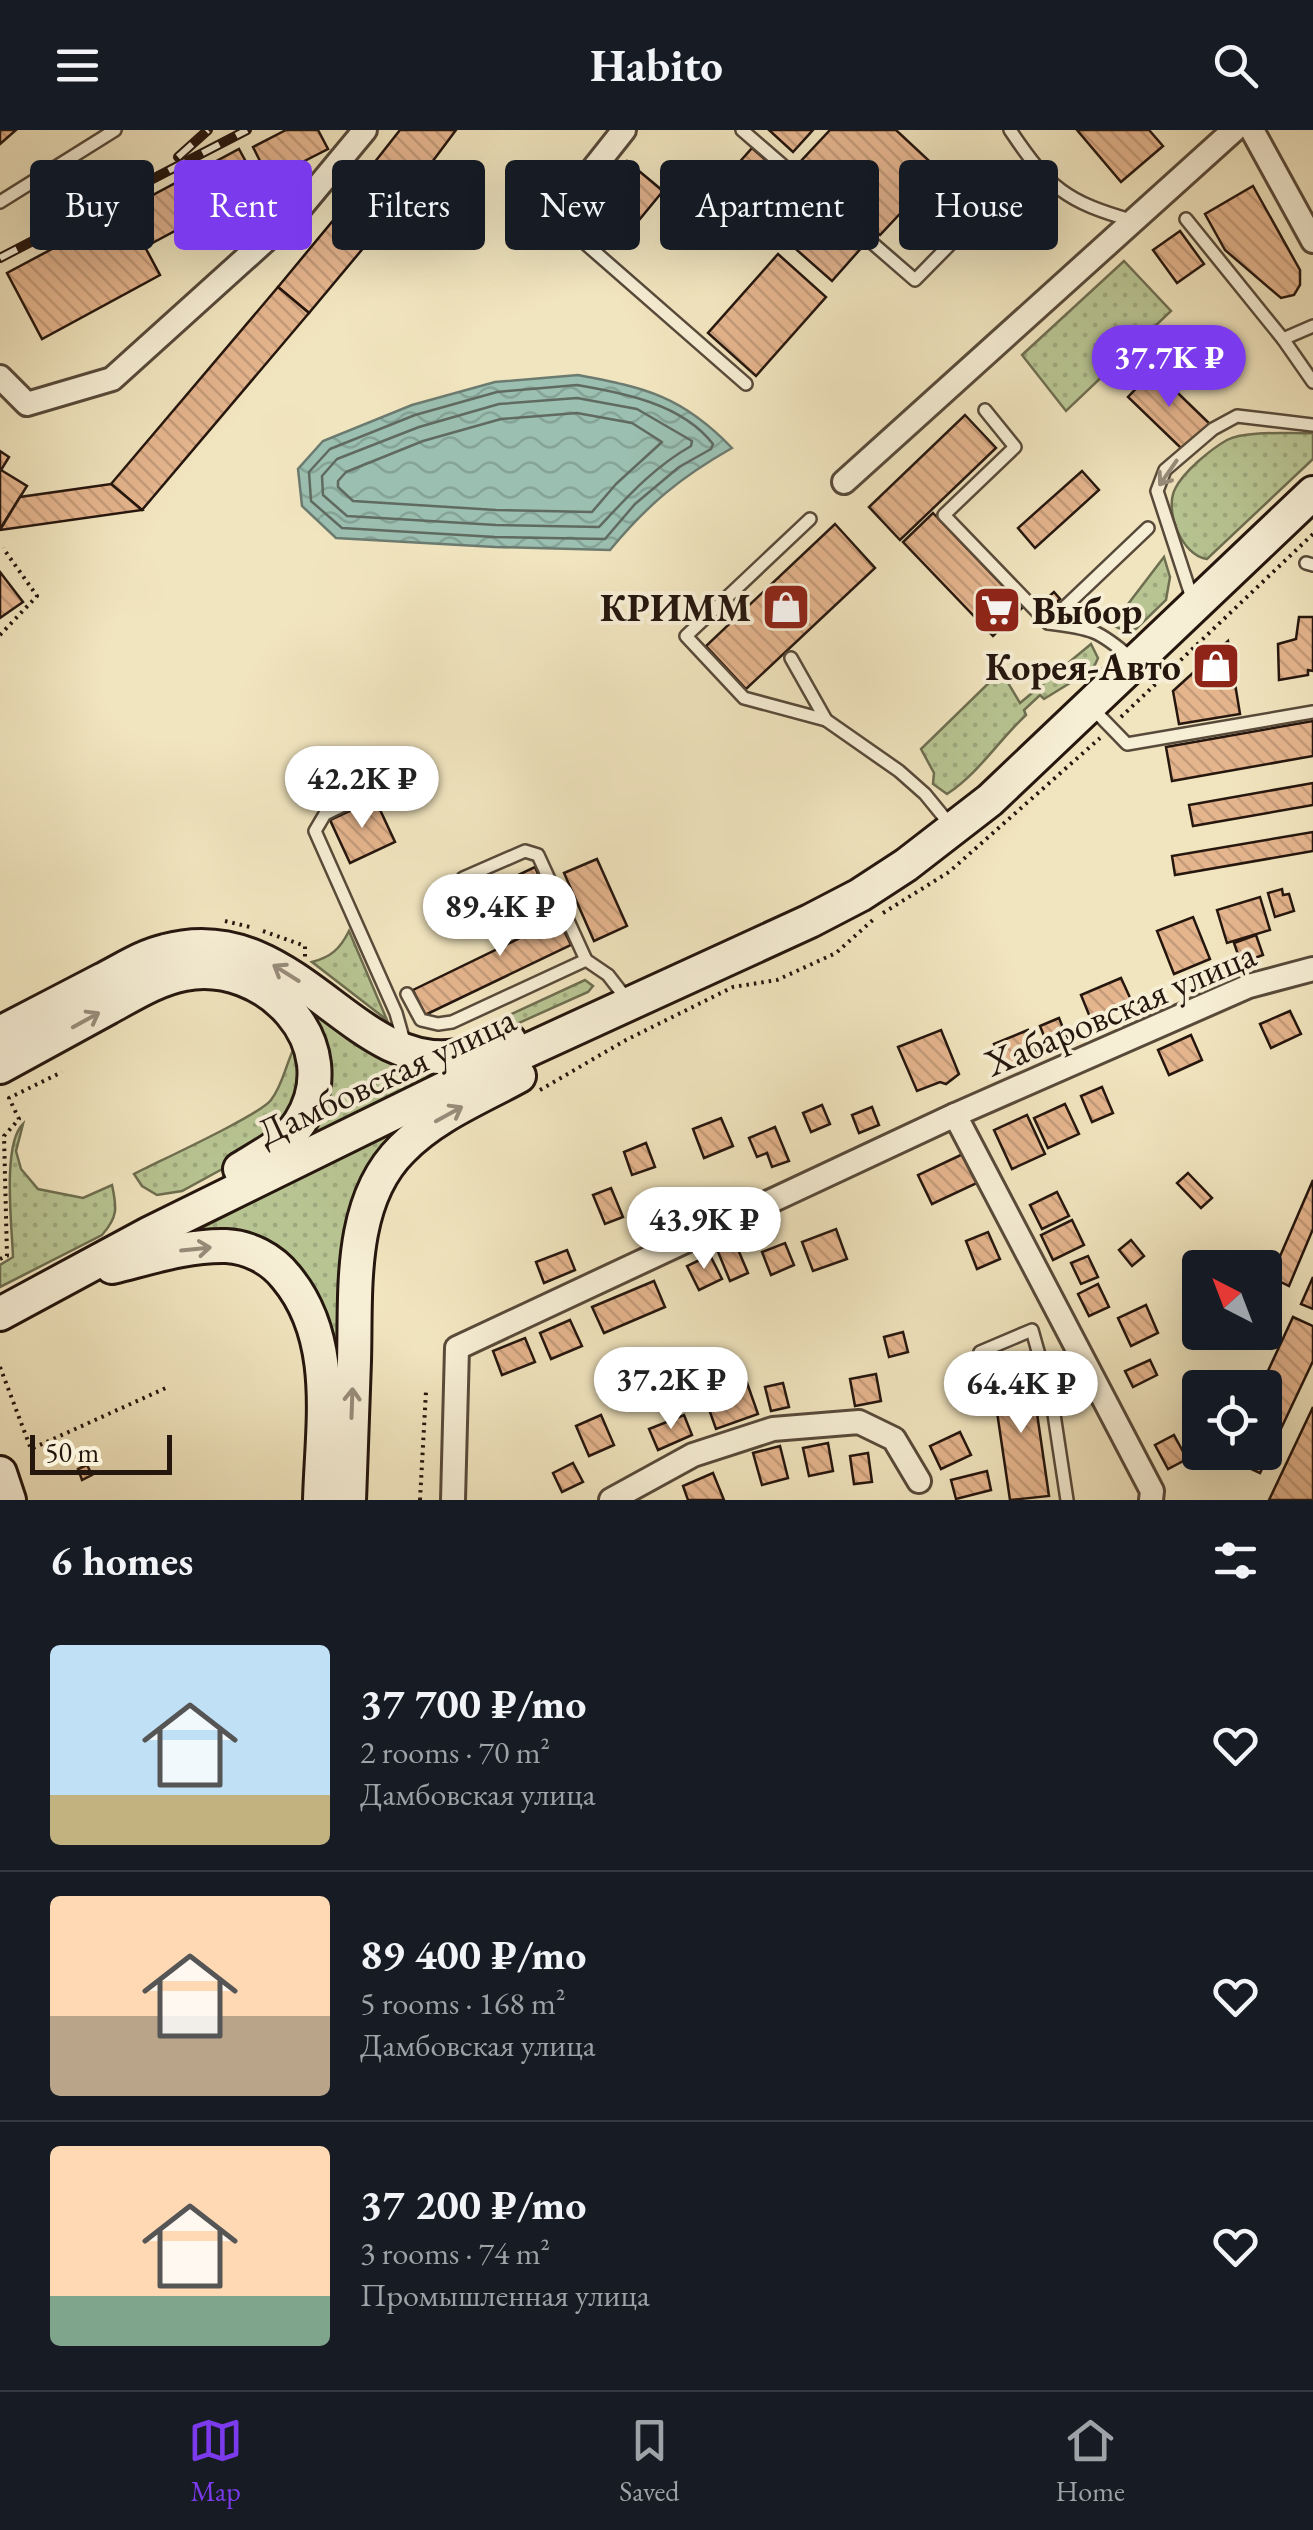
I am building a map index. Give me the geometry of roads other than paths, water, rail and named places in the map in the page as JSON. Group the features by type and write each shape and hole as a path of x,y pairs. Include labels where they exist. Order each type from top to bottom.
{"main road":[{"name":"Дамбовская улица","path":"0,1314 182,1218 441,1090 632,1005 860,895 954,830 1100,717 1136,662 1313,494"},
{"path":"0,1033 164,950 201,946 230,948 263,959 366,1030 431,1056 456,1056 536,1032 591,1023"},
{"path":"0,1066 152,984 184,974 214,972 246,978 275,996 297,1018 310,1046 314,1070 301,1120 270,1151 217,1183 182,1218"},
{"path":"350,1500 356,1270 362,1227 378,1180 400,1150 430,1124 535,1068 591,1023"},
{"path":"69,1278 183,1250 228,1246 256,1253 278,1267 313,1320 320,1349 320,1500"},
{"path":"0,1472 9,1500"}],"street":[{"path":"0,377 26,404 112,379 297,212 365,130"},
{"path":"601,160 624,130"},
{"path":"844,482 1234,130"},
{"path":"1252,130 1313,241"},
{"name":"Хабаровская улица","path":"453,1500 457,1348 955,1115 1249,986 1313,969"},
{"name":"Хабаровская улица","path":"955,1115 1152,1490 1151,1500"},
{"path":"611,1500 693,1456 773,1429 858,1422 894,1439 919,1480"}],"lane":[{"path":"0,202 115,130"},
{"path":"742,130 915,280 944,250"},
{"path":"1010,130 1030,160"},
{"path":"1058,189 1077,203 1134,221"},
{"path":"1186,219 1313,382"},
{"path":"594,250 746,384"},
{"path":"1283,339 1313,326"},
{"path":"984,410 1015,447 944,515 1048,623 1088,628 1109,638 1136,662"},
{"path":"1195,606 1157,491 1165,470 1213,429 1236,416 1313,425"},
{"path":"810,519 686,636 744,698 826,720 925,794 954,830"},
{"path":"1048,623 1148,528"},
{"path":"791,658 826,720"},
{"path":"1100,717 1127,744 1313,712"},
{"path":"392,782 325,814 315,831 396,1012 406,1049"},
{"path":"463,878 525,850 538,855 586,960 608,974 632,1005"},
{"path":"407,994 422,1020 452,1022 586,960"},
{"path":"980,1352 1032,1330 1052,1401 1067,1500"}],"water":[{"path":"578,375 643,390 679,405 732,448 666,493 610,550 336,538 302,506 298,469 323,441 412,405 495,382"}],"railway":[{"path":"178,157 208,130"},
{"path":"0,258 247,130"}],"place":[{"name":"КРИММ","path":"786,607"},
{"name":"Выбор","path":"997,610"},
{"name":"Корея-Авто","path":"1216,666"}]}
